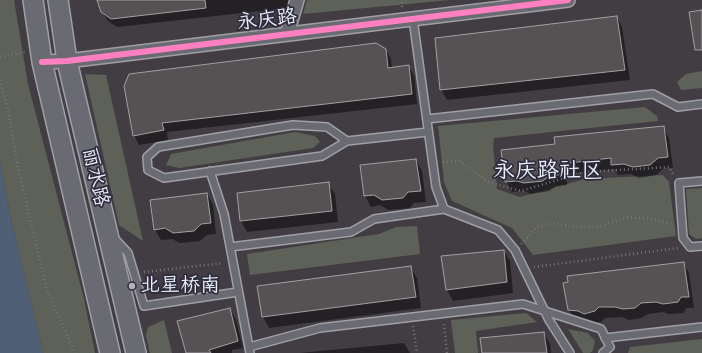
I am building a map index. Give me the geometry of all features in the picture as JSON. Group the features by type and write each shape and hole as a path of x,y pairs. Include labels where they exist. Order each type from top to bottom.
{"main road":[{"name":"丽水路","path":"33,0 42,55 110,353"},
{"name":"丽水路","path":"58,0 67,61 136,353"}],"street":[{"path":"287,34 297,0"},
{"name":"永庆路","path":"42,55 67,61 568,0"}],"lane":[{"path":"413,19 436,187 444,209"},
{"path":"427,120 653,94 678,108 702,104"},
{"path":"347,141 328,127 294,124 158,147 147,157 148,170 164,178 322,156 347,141 428,132"},
{"path":"210,171 224,214 249,350 320,328 523,304 601,330 610,347 603,353"},
{"path":"702,181 679,183 683,238 690,247 702,246"},
{"path":"230,247 351,232 374,219 444,209 498,230 516,250 546,312 570,353"},
{"path":"106,228 128,254 144,306 238,292"},
{"path":"605,338 702,327"}],"path":[{"path":"0,57 42,55"},
{"path":"0,80 8,111 18,168 48,290 76,353"},
{"path":"433,163 460,161 488,182 521,191 584,172 669,167 679,183"},
{"path":"516,250 537,227 553,223 575,227 599,228 627,217 652,219 682,228"},
{"path":"525,269 690,247"},
{"path":"134,273 233,262"},
{"path":"443,314 447,353"},
{"path":"412,318 417,353"}],"shaded area":[{"path":"0,0 14,0 28,84 84,299 95,353 43,353 11,220 0,162"},
{"path":"307,0 450,0 303,14"},
{"path":"702,71 702,88 681,90 677,82 686,74"},
{"path":"85,74 106,75 143,241 119,225"},
{"path":"645,107 657,116 658,121 494,138 493,146 497,189 520,197 585,179 663,175 669,182 676,236 533,255 512,228 452,201 444,182 438,126"},
{"path":"295,132 315,136 320,142 313,148 179,168 166,165 171,154"},
{"path":"702,188 702,238 696,239 689,234 686,189"},
{"path":"417,226 420,254 250,275 247,254 379,234 396,227"},
{"path":"526,313 537,322 476,331 478,353 455,353 451,320"},
{"path":"164,320 172,353 150,353 146,335 148,327"},
{"path":"568,329 588,333 595,341 593,350 590,353 583,353"},
{"path":"702,339 702,353 628,353 630,347"}],"water":[{"path":"0,162 11,220 43,353 0,353"}],"building":[{"path":"97,0 205,0 206,8 111,19 101,12"},
{"path":"702,10 702,50 695,50 689,12"},
{"path":"617,16 625,70 440,90 435,38"},
{"path":"376,43 386,49 388,68 409,65 412,94 162,123 164,130 133,136 124,86 129,74"},
{"path":"664,126 668,157 658,158 650,165 633,167 624,164 611,165 611,158 561,164 561,175 550,175 543,181 524,183 517,181 505,182 501,150 555,144 554,137"},
{"path":"416,159 421,191 408,192 403,198 382,200 374,195 364,196 360,165"},
{"path":"329,182 332,211 240,221 237,193"},
{"path":"207,193 211,223 201,224 194,231 173,233 165,228 154,230 150,200"},
{"path":"504,250 507,282 446,290 441,256"},
{"path":"684,262 689,297 681,297 678,302 663,304 656,302 641,303 635,308 623,309 615,307 599,307 595,311 584,314 578,311 568,310 563,283 568,282 567,276"},
{"path":"411,266 416,297 262,317 257,286"},
{"path":"230,308 238,341 209,350 211,353 186,353 177,321"},
{"path":"544,332 547,353 482,353 480,338"}],"cycle path":[{"path":"42,62 67,61 568,0"}],"place":[{"name":"北星桥南","path":"132,286"}],"district":[{"name":"永庆路社区","path":"548,171"}]}
